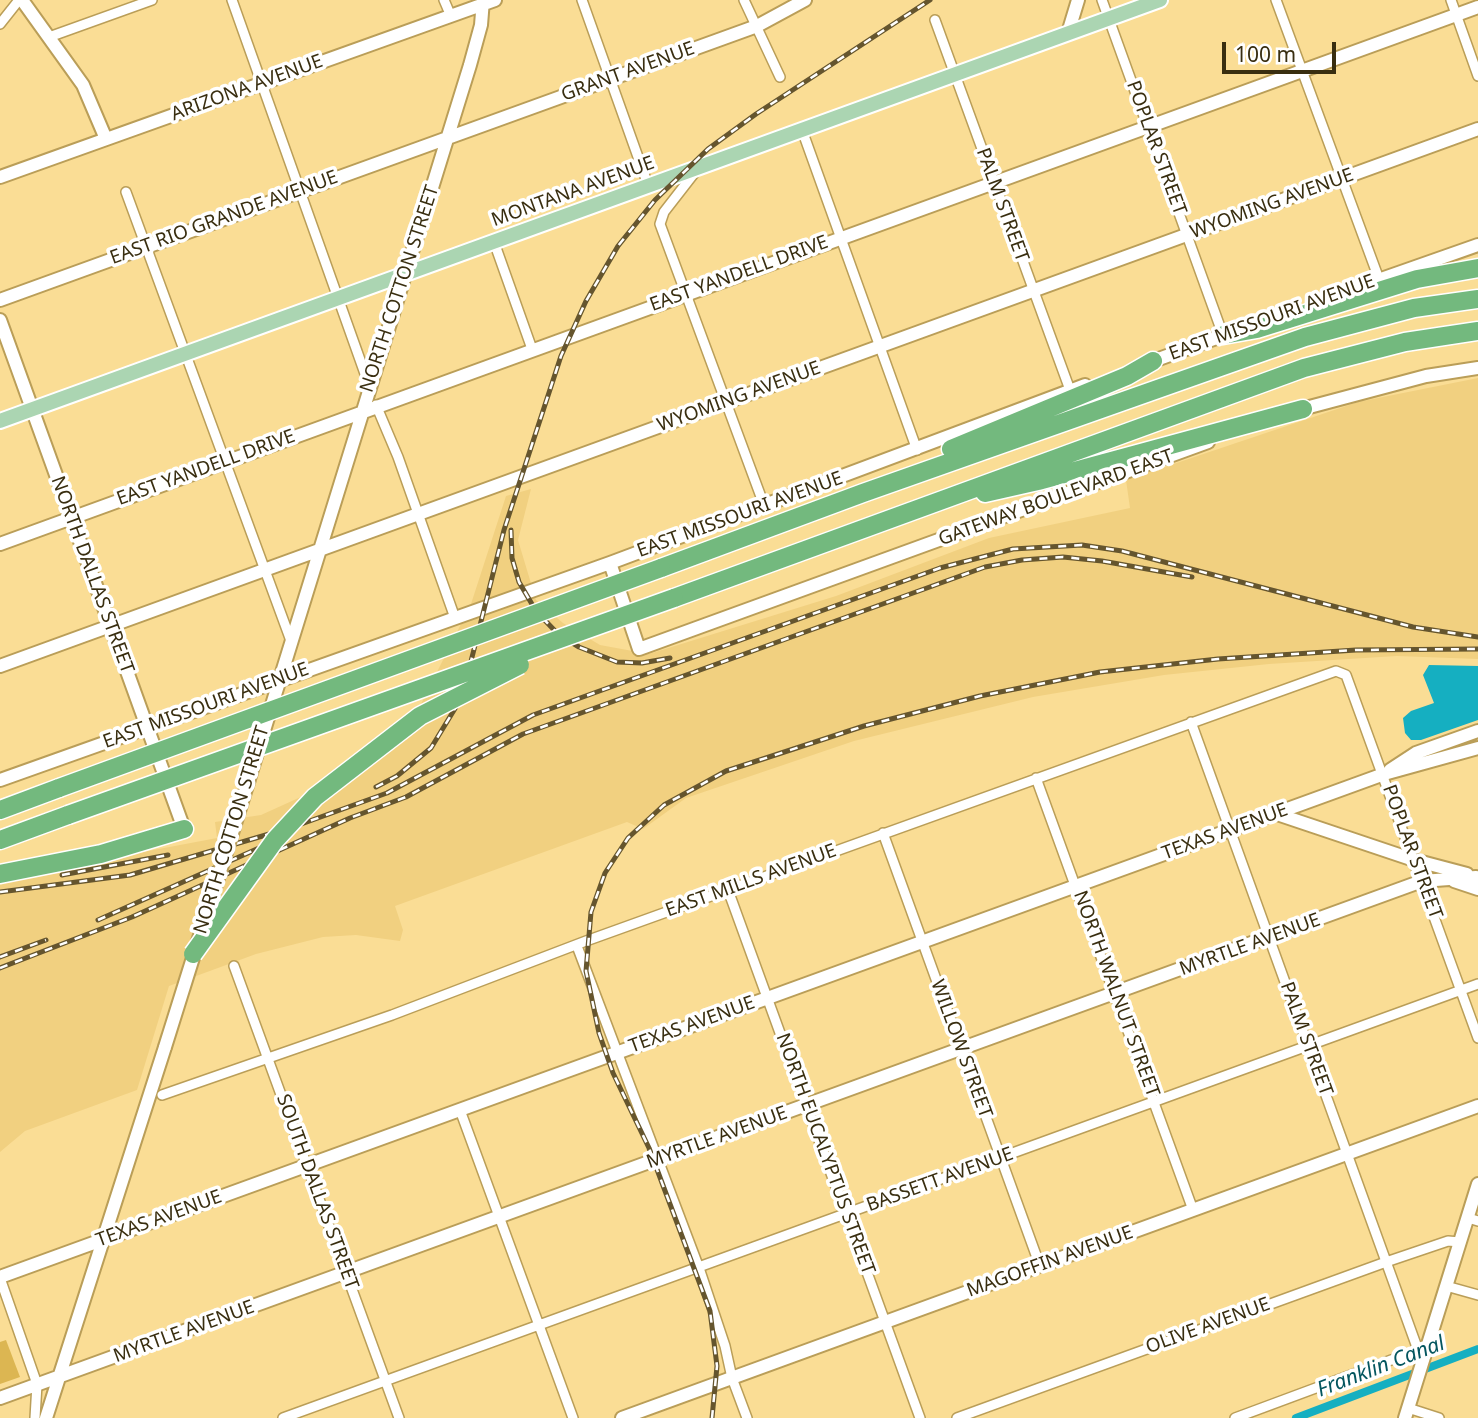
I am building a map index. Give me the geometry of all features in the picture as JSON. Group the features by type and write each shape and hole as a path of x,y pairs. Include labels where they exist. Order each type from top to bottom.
{"highway":[{"path":"1223,335 1257,329 1417,279 1478,268"},
{"path":"0,810 863,493 1305,337 1414,308 1478,299"},
{"path":"0,840 1304,368 1405,342 1478,331"},
{"path":"863,493 888,473 986,436 1127,376 1153,361"},
{"path":"920,507 1038,481 1303,409"},
{"path":"193,954 275,840 315,797 394,734 490,678 622,627 674,598"},
{"path":"0,874 101,854 184,829"}],"main road":[{"path":"20,0 91,99 106,139"},
{"name":"GRANT AVENUE","path":"448,137 757,26 805,0"},
{"path":"1068,33 1079,0"},
{"name":"MONTANA AVENUE","path":"0,421 1160,0"},
{"name":"ARIZONA AVENUE","path":"0,177 478,2"},
{"name":"NORTH COTTON STREET","path":"46,1418 105,1239 448,137 481,25 478,2"},
{"name":"EAST YANDELL DRIVE","path":"0,544 361,410 1478,7"},
{"name":"WYOMING AVENUE","path":"0,666 1478,129"},
{"name":"EAST RIO GRANDE AVENUE","path":"0,300 448,137"},
{"name":"EAST MISSOURI AVENUE","path":"0,780 610,563 917,450 1070,390 1379,279 1478,247"},
{"name":"NORTH DALLAS STREET","path":"0,320 184,829"},
{"name":"GATEWAY BOULEVARD EAST","path":"610,563 639,649 1303,409 1426,376 1478,368"},
{"path":"369,385 376,405"},
{"path":"291,641 300,663 314,667"},
{"name":"TEXAS AVENUE","path":"1384,774 1416,753 1478,731"},
{"path":"1384,774 1478,739"},
{"name":"TEXAS AVENUE","path":"0,1278 1384,774 1478,748"},
{"path":"1277,814 1477,881"},
{"path":"1414,860 1446,878"},
{"name":"MYRTLE AVENUE","path":"0,1398 1422,881 1446,878 1477,881"},
{"name":"MAGOFFIN AVENUE","path":"622,1418 1478,1106"},
{"path":"1406,1413 1422,1355 1460,1242 1473,1219 1478,1184"}],"street":[{"path":"0,24 20,0"},
{"path":"49,37 152,0"},
{"path":"232,0 341,298 356,352 369,385"},
{"path":"444,0 450,14"},
{"path":"582,0 648,185"},
{"path":"744,0 780,77"},
{"name":"POPLAR STREET","path":"1102,0 1223,335"},
{"path":"1276,0 1379,279"},
{"path":"1451,0 1478,76"},
{"name":"PALM STREET","path":"935,20 1070,390"},
{"path":"802,130 917,450"},
{"path":"699,166 661,219 764,505"},
{"path":"126,192 291,641"},
{"path":"494,242 532,349"},
{"path":"376,405 419,514 455,618"},
{"name":"POPLAR STREET","path":"1340,671 1346,675 1384,774 1478,1038"},
{"name":"EAST MILLS AVENUE","path":"162,1095 1191,722 1340,671"},
{"name":"PALM STREET","path":"1191,722 1422,1355"},
{"name":"NORTH WALNUT STREET","path":"1036,778 1193,1210"},
{"name":"WILLOW STREET","path":"883,833 1040,1266"},
{"name":"NORTH EUCALYPTUS STREET","path":"728,890 920,1418"},
{"path":"577,946 699,1268 747,1418"},
{"name":"SOUTH DALLAS STREET","path":"234,966 399,1418"},
{"name":"BASSETT AVENUE","path":"283,1418 1478,984"},
{"path":"460,1110 573,1418"},
{"name":"OLIVE AVENUE","path":"957,1418 1386,1262 1448,1241 1460,1242"},
{"path":"0,1278 37,1384 35,1418"},
{"path":"1446,1286 1478,1295"},
{"path":"1236,1418 1422,1355"},
{"path":"1406,1413 1438,1418"}],"shaded area":[{"path":"1478,378 1478,659 1397,656 1269,664 1164,675 1033,697 854,741 686,798 643,829 627,822 395,906 403,930 400,941 356,935 323,937 256,954 169,986 137,1090 25,1131 0,1152 0,879 217,838 215,822 261,815 347,776 413,720 471,604 506,496 531,489 518,540 536,600 563,623 600,645 649,654 836,596 989,538 1130,508 1126,480 1358,402"},
{"path":"6,1340 20,1377 0,1384 0,1342"}],"water":[{"path":"1429,665 1478,666 1478,720 1421,740 1411,740 1405,733 1403,718 1411,711 1434,703 1423,675"}],"waterway":[{"name":"Franklin Canal","path":"1296,1418 1478,1349"}],"railway":[{"path":"376,787 397,776 431,748 462,697 504,530 561,356 586,301 618,246 655,200 708,149 756,114 930,0"},
{"path":"511,530 512,558 519,582 536,611 558,634 579,647 617,662 642,663 670,658"},
{"path":"0,892 130,875 293,827 387,793 533,715 940,568 1013,549 1082,545 1122,551 1413,627 1478,637"},
{"path":"0,968 132,917 350,818 406,797 523,734 985,567 1022,560 1063,557 1192,577"},
{"path":"712,1418 717,1366 710,1311 649,1148 613,1073 599,1033 586,971 591,912 605,873 628,838 664,805 726,771 864,726 980,696 1100,672 1218,659 1356,650 1478,649"},
{"path":"98,920 268,844"},
{"path":"62,875 168,855"},
{"path":"0,957 46,940"}]}
